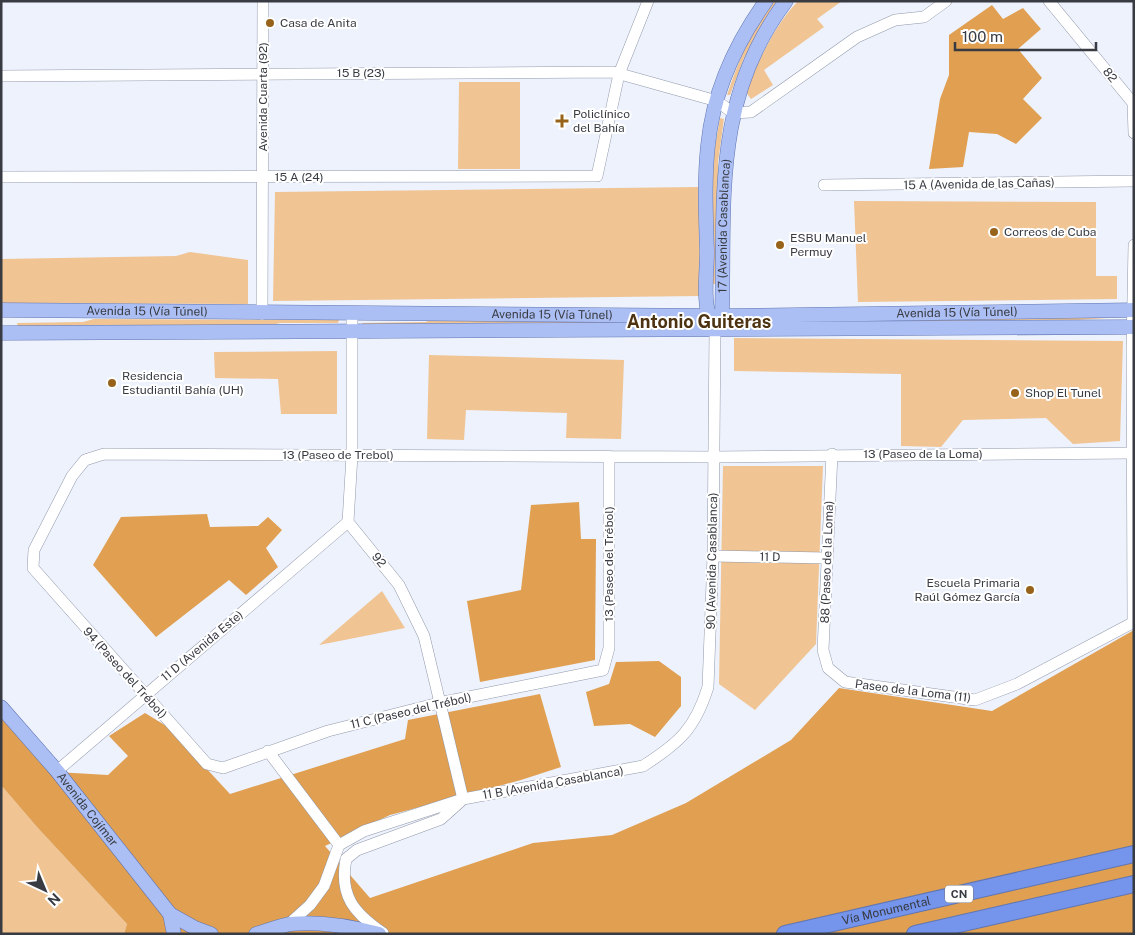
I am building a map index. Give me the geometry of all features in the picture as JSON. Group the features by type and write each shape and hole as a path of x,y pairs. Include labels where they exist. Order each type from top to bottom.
{"highway":[{"name":"Vía Monumental","path":"785,934 1134,854"},
{"name":"CN","path":"915,934 1134,884"}],"main road":[{"name":"17 (Avenida Casablanca)","path":"715,330 708,316 706,176 708,144 717,101 740,43 766,1"},
{"name":"17 (Avenida Casablanca)","path":"715,330 722,316 724,174 733,113 752,60 775,16 786,1"},
{"name":"Avenida 15 (Vía Túnel)","path":"1,310 262,314 722,316 1133,310"},
{"name":"Avenida 15 (Vía Túnel)","path":"1,333 1133,327"},
{"name":"Avenida Cojímar","path":"1,707 57,771 170,914"},
{"path":"170,914 174,934"},
{"path":"170,914 195,928 211,934"},
{"path":"256,934 289,924 326,924 355,927 379,934"}],"street":[{"name":"Avenida Cuarta (92)","path":"262,314 263,1"},
{"path":"619,74 648,1"},
{"path":"717,101 733,113 751,112 857,37 895,20 924,17 946,1"},
{"name":"82","path":"1048,1 1133,103 1134,133"},
{"name":"15 B (23)","path":"1,76 596,72 619,74 717,101"},
{"name":"15 A (24)","path":"1,177 596,176 619,74"},
{"name":"15 A (Avenida de las Cañas)","path":"824,185 1134,181"},
{"path":"1134,245 1134,622"},
{"path":"348,522 352,455 352,314"},
{"name":"90 (Avenida Casablanca)","path":"643,766 668,750 684,736 702,707 708,687 714,556 715,330"},
{"name":"13 (Paseo de la Loma)","path":"713,457 832,454 1133,453"},
{"name":"13 (Paseo de Trebol)","path":"33,568 34,550 72,476 84,460 104,454 713,457"},
{"name":"88 (Paseo de la Loma)","path":"828,668 823,650 832,454"},
{"name":"13 (Paseo del Trébol)","path":"603,670 609,648 609,456"},
{"name":"11 D (Avenida Este)","path":"57,771 348,522"},
{"name":"92","path":"348,522 399,585 424,636 463,799"},
{"name":"11 D","path":"714,556 826,558"},
{"name":"94 (Paseo del Trébol)","path":"33,568 207,764 223,768"},
{"name":"Paseo de la Loma (11)","path":"828,668 845,682 975,700 1017,684 1134,622"},
{"name":"11 C (Paseo del Trébol)","path":"223,768 328,731 439,703 603,670"},
{"path":"268,751 339,845 324,886 310,905 289,924"},
{"name":"11 B (Avenida Casablanca)","path":"339,845 364,831 463,799 643,766"},
{"path":"384,934 364,920 346,892 344,874 346,859 357,850 441,818 463,799"}],"shaded area":[{"path":"774,1 780,1 744,58 730,95 727,95 746,46"},
{"path":"798,1 842,1 817,19 824,27 764,70 773,85 751,99 745,91 756,68 774,33"},
{"path":"992,5 1003,19 1023,8 1041,29 1018,49 1042,78 1023,99 1042,118 1016,144 997,134 969,132 963,167 929,169 940,99 949,75 949,35"},
{"path":"459,82 520,82 520,169 458,169"},
{"path":"720,118 724,119 718,162 718,284 713,284 713,158"},
{"path":"699,187 700,296 273,301 275,192"},
{"path":"854,201 1096,202 1096,276 1117,276 1117,299 858,302"},
{"path":"190,252 248,260 248,304 1,303 1,259 176,256"},
{"path":"1122,317 1049,322 799,322 806,320"},
{"path":"438,318 704,322 636,322 631,325 363,325 362,323 425,322"},
{"path":"94,319 339,320 338,323 280,323 263,327 18,327 17,323 83,322"},
{"path":"734,338 1123,341 1120,441 1073,444 1046,418 963,420 941,447 901,446 901,374 734,371"},
{"path":"337,351 337,414 281,414 278,379 215,378 214,352"},
{"path":"429,355 624,360 621,439 566,438 567,413 466,410 464,440 427,439"},
{"path":"723,466 823,466 816,644 755,710 719,684"},
{"path":"579,502 581,539 596,539 595,660 480,682 467,601 521,590 531,505"},
{"path":"207,514 210,527 258,526 268,517 282,530 266,548 278,567 246,595 229,580 156,637 93,565 121,517"},
{"path":"382,591 405,628 319,645"},
{"path":"1134,630 1134,934 124,934 127,924 37,827 1,785 1,712 56,772 108,775 128,756 109,736 145,713 168,727 230,794 405,739 408,720 540,694 561,767 521,780 390,815 325,846 370,898 533,843 612,835 686,803 791,740 839,688 992,711"},
{"path":"659,661 681,677 681,706 655,737 630,724 594,726 586,692 609,684 616,662"},
{"path":"1,785 37,827 127,924 124,934 1,934"}],"place":[{"name":"Casa de Anita","path":"270,23"},
{"name":"Policlínico del Bahía","path":"562,121"},
{"name":"Correos de Cuba","path":"994,232"},
{"name":"ESBU Manuel Permuy","path":"780,245"},
{"name":"Residencia Estudiantil Bahía (UH)","path":"112,383"},
{"name":"Shop El Tunel","path":"1015,393"},
{"name":"Escuela Primaria Raúl Gómez García","path":"1030,590"}],"district":[{"name":"Antonio Guiteras","path":"699,322"}]}
